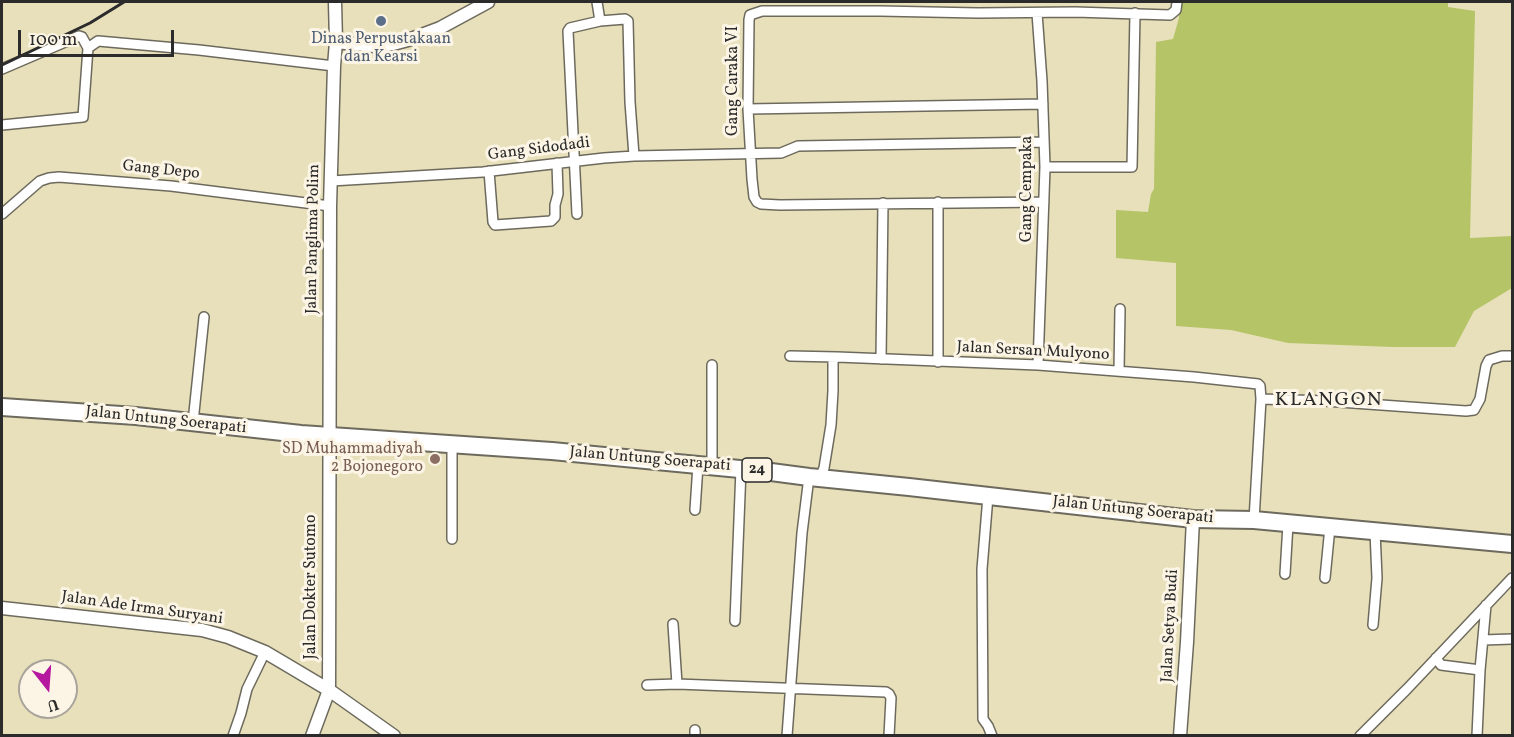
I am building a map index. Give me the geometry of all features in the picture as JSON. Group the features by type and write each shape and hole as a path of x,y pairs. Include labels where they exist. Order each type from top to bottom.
{"highway":[{"name":"Jalan Untung Soerapati","path":"2,407 136,416 253,430 552,451 705,465 1193,519 1254,520 1512,544"}],"street":[{"name":"Jalan Panglima Polim","path":"329,436 330,206 336,42 335,2"},
{"path":"336,42 393,44 440,28 488,2"},
{"path":"597,2 600,21"},
{"path":"927,12 928,2"},
{"path":"978,2 978,13"},
{"path":"1020,2 1020,13"},
{"path":"1075,12 1076,2"},
{"name":"Gang Caraka VI","path":"1044,202 761,204 757,202 754,197 748,109 750,15 762,11 880,6 927,12 1075,12 1170,15 1176,10 1177,2"},
{"name":"Gang Cempaka","path":"1037,13 1045,167 1038,366"},
{"path":"1045,167 1132,167 1135,13"},
{"path":"577,214 568,31 570,28 600,21 625,19 628,21 634,156"},
{"path":"2,69 79,36 88,48 83,117 2,125"},
{"path":"88,48 100,41 334,66"},
{"path":"748,109 1043,104"},
{"name":"Gang Sidodadi","path":"331,181 489,171 634,156 781,153 798,146 1044,142"},
{"path":"489,171 495,225 551,221 554,219 559,194 557,164"},
{"name":"Gang Depo","path":"2,214 40,181 59,177 171,186 330,206"},
{"path":"938,202 938,362"},
{"path":"881,359 883,203"},
{"path":"1119,371 1120,309"},
{"path":"193,422 204,317"},
{"name":"Jalan Sersan Mulyono","path":"790,356 1119,371 1258,384 1261,399"},
{"path":"1254,520 1261,399 1474,410 1480,399 1486,366 1490,360 1512,356"},
{"path":"788,735 802,532 814,478 824,468 831,425 833,357"},
{"path":"695,510 705,465 712,365"},
{"name":"Jalan Dokter Sutomo","path":"312,735 329,690 329,436"},
{"path":"452,444 452,539"},
{"path":"735,621 741,469"},
{"path":"988,496 981,569 983,719 992,735"},
{"name":"Jalan Setya Budi","path":"1180,735 1193,519"},
{"path":"1285,574 1288,524"},
{"path":"1324,578 1330,527"},
{"path":"1373,626 1377,578 1375,531"},
{"path":"1359,735 1512,578"},
{"path":"1477,735 1486,605"},
{"name":"Jalan Ade Irma Suryani","path":"2,608 202,630 228,637 265,652 329,690 394,735"},
{"path":"673,624 677,684"},
{"path":"1483,640 1512,639"},
{"path":"233,735 247,688 265,652"},
{"path":"1436,658 1441,665 1480,670"},
{"path":"647,685 677,684 883,692 889,694 891,699 889,735"}],"green space":[{"path":"1179,2 1448,2 1448,7 1475,11 1470,238 1512,236 1512,288 1474,311 1455,347 1288,343 1231,330 1176,326 1176,263 1116,258 1116,210 1148,212 1154,189 1156,42 1173,39 1179,18"}],"railway":[{"path":"2,65 90,23 124,2"}],"place":[{"name":"Dinas Perpustakaan dan Kearsi","path":"381,21"},
{"name":"SD Muhammadiyah 2 Bojonegoro","path":"435,459"}],"district":[{"name":"KLANGON","path":"1329,401"}]}
